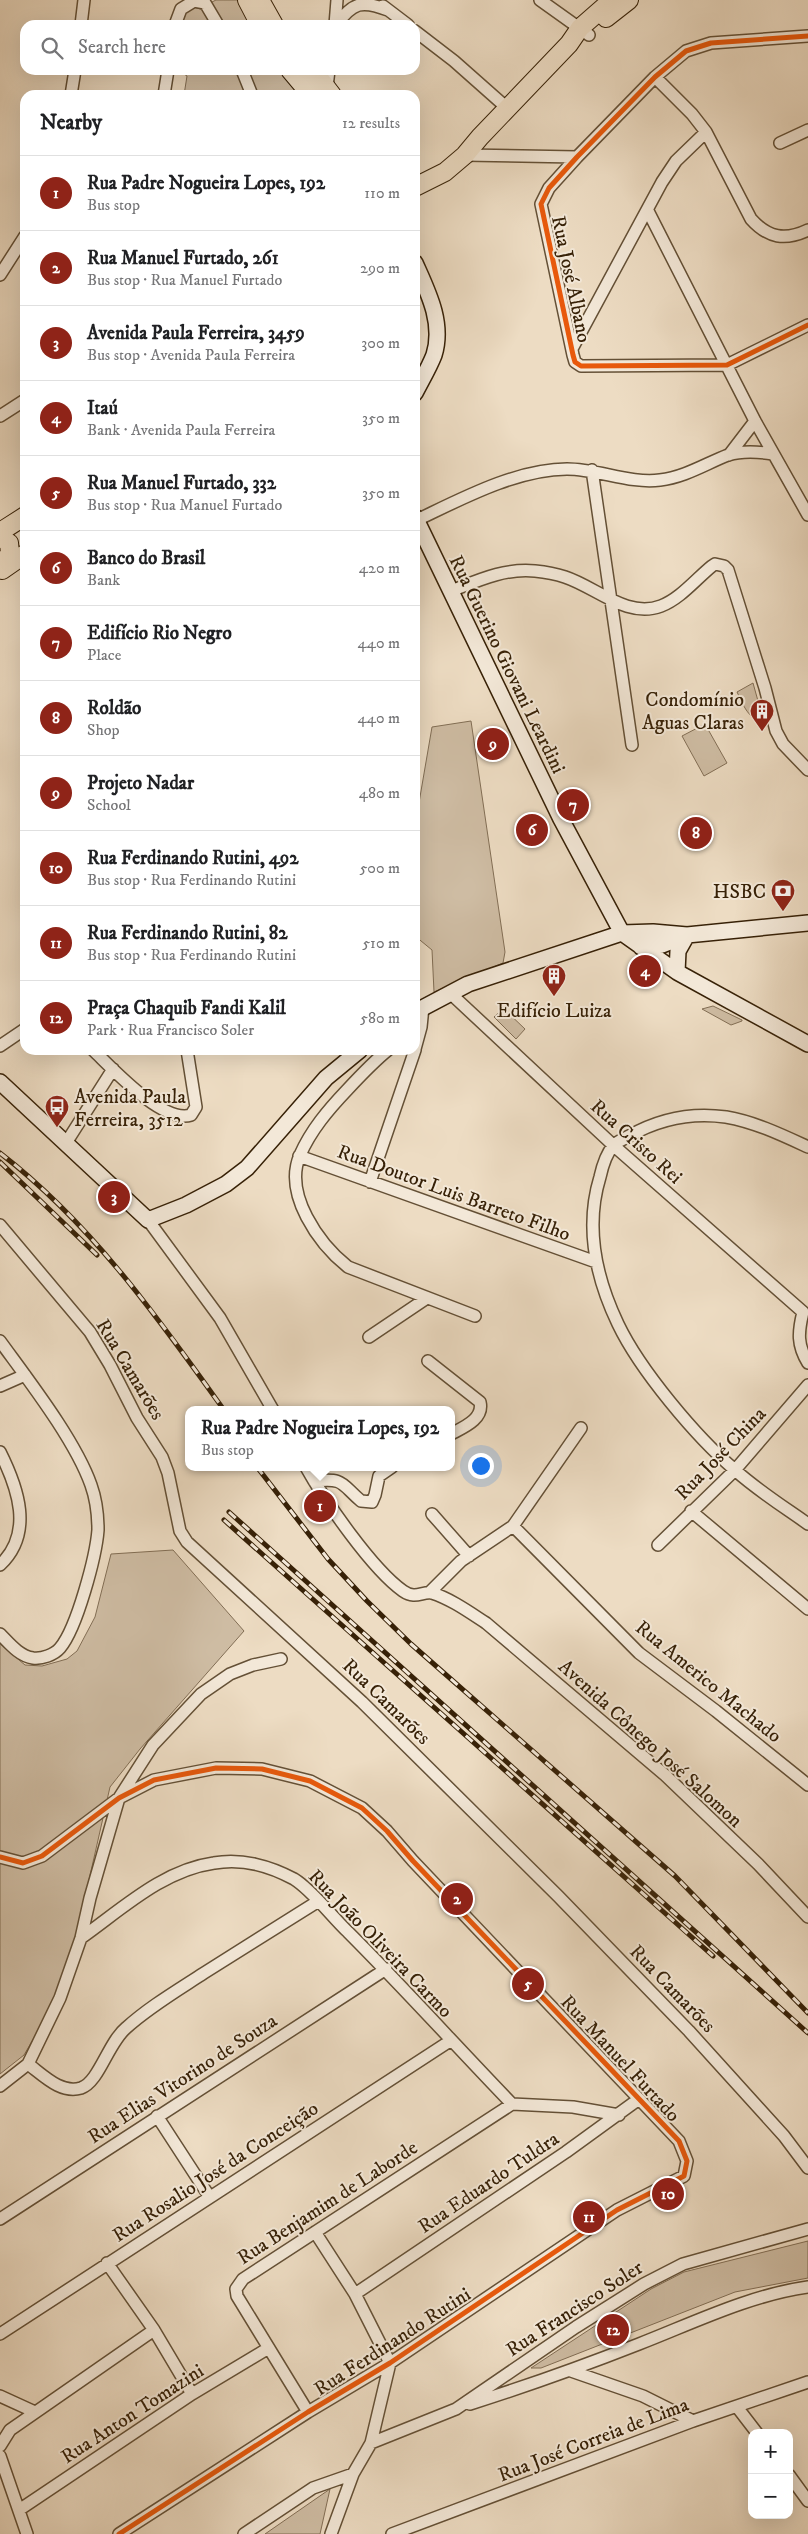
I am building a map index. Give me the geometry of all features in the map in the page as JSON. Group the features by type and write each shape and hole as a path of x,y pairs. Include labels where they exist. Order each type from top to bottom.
{"main road":[{"path":"246,0 257,20"},
{"path":"260,0 271,20"},
{"path":"584,31 612,0"},
{"path":"420,184 453,166 569,44 628,0"},
{"path":"294,75 307,90"},
{"path":"319,75 329,84"},
{"path":"420,177 434,177"},
{"path":"420,275 434,309 437,342 433,357 420,383"},
{"path":"0,532 20,519"},
{"name":"Rua Guerino Giovani Leardini","path":"420,526 561,819 622,933"},
{"path":"0,537 9,544 10,553 0,568"},
{"path":"0,572 20,558"},
{"path":"420,1009 468,984 622,933 653,932 688,935 808,923"},
{"path":"622,933 677,972 808,1044"},
{"path":"641,947 662,945 688,935"},
{"path":"677,972 678,951 688,935"},
{"path":"0,1082 148,1220 186,1205 226,1184 247,1168 320,1084 349,1055"}],"street":[{"path":"82,20 84,0"},
{"path":"336,20 337,0"},
{"path":"376,0 401,20"},
{"path":"540,0 584,31"},
{"path":"177,20 181,9 194,1 205,3 215,20"},
{"path":"340,20 354,6 364,3 388,10"},
{"path":"420,34 507,108"},
{"name":"Rua José Albano","path":"808,36 698,45 675,58 577,157 549,188 541,204 575,362 581,366 727,365 808,325"},
{"path":"71,90 74,75"},
{"path":"165,90 167,75"},
{"path":"244,75 250,90"},
{"path":"655,77 692,114 706,132 751,219 762,231 777,237 792,236 808,230"},
{"path":"780,142 808,130"},
{"path":"573,347 676,160 706,132"},
{"path":"465,155 577,157"},
{"path":"648,211 755,421 808,516"},
{"path":"0,274 20,244"},
{"path":"0,416 20,403"},
{"path":"729,455 755,421"},
{"path":"420,516 480,491 529,474 564,469 592,470 647,480 659,480 690,472 729,455 773,454"},
{"path":"592,470 609,598 632,745"},
{"path":"451,591 490,575 513,571 536,571 566,577 632,608 648,610 662,606 675,598 715,564 724,566 728,570 765,688 776,731 783,744 808,770"},
{"name":"Rua Cristo Rei","path":"450,993 613,1145 806,1312"},
{"path":"0,1046 20,1032"},
{"path":"98,1055 156,1105 170,1114 184,1117 191,1115 196,1107 188,1055"},
{"path":"383,1055 322,1116 299,1156 297,1180 300,1202 317,1234 333,1255 348,1267 475,1316"},
{"path":"370,1182 413,1055"},
{"path":"66,1143 113,1069"},
{"path":"808,1147 768,1129 726,1117 684,1116 651,1124 613,1145 602,1167 595,1193 592,1223 596,1262 618,1324 642,1363 682,1415 735,1470 808,1524"},
{"name":"Rua Doutor Luis Barreto Filho","path":"299,1156 596,1262"},
{"path":"148,1220 220,1318 271,1406"},
{"name":"Rua Camarões","path":"0,1225 90,1332 110,1365 137,1418 162,1457 168,1473 180,1531 187,1542 362,1702 558,1896 689,2031 784,2136 808,2168"},
{"path":"369,1337 427,1298"},
{"path":"806,1312 798,1334 801,1352 808,1363"},
{"path":"0,1341 25,1375 80,1462 91,1486 97,1508 98,1530 94,1552 75,1618 69,1635 59,1650 48,1656 33,1658 19,1652 0,1634"},
{"path":"428,1361 480,1402 481,1406 478,1417 455,1431"},
{"path":"0,1386 25,1375"},
{"name":"Rua José China","path":"658,1545 735,1470 808,1386"},
{"path":"308,1471 381,1570 404,1592 414,1596 430,1592 446,1574 513,1526 581,1428"},
{"path":"0,1452 13,1478 20,1501 17,1540 2,1561"},
{"path":"314,1481 336,1480 344,1484 361,1501 372,1502 379,1476 386,1471"},
{"path":"691,1511 808,1609"},
{"path":"432,1514 469,1556"},
{"name":"Rua Americo Machado","path":"513,1526 588,1604 639,1653 716,1711 808,1785"},
{"name":"Avenida Cônego José Salomon","path":"430,1592 461,1607 486,1623 666,1775 758,1864 808,1917"},
{"path":"0,2086 28,2064 60,1998 81,1938 90,1898 119,1798 153,1745 201,1694 230,1674 253,1665 281,1659"},
{"name":"Rua Manuel Furtado","path":"119,1798 154,1780 178,1774 216,1768 262,1769 310,1781 362,1808 387,1831 413,1861 682,2146 688,2161 684,2176"},
{"path":"0,1857 23,1863 42,1856 119,1798"},
{"name":"Rua João Oliveira Carmo","path":"81,1938 159,1882 189,1868 215,1862 270,1867 296,1881 386,1969 450,2041 512,2104"},
{"path":"28,2064 61,2088 73,2090 84,2087 94,2080 110,2046 125,2028 174,1993 317,1902"},
{"name":"Rua Elias Vitorino de Souza","path":"0,2219 386,1969"},
{"name":"Rua Rosalio José da Conceição","path":"0,2334 209,2196 450,2041"},
{"name":"Rua Eduardo Tuldra","path":"355,2294 639,2099"},
{"path":"512,2104 573,2107 619,2114"},
{"name":"Rua Benjamim de Laborde","path":"308,2412 267,2349 237,2296 236,2289 243,2279 512,2104"},
{"path":"157,2116 209,2196"},
{"name":"Rua Ferdinando Rutini","path":"118,2534 308,2412 390,2363 616,2210 684,2176"},
{"name":"Rua Francisco Soler","path":"371,2443 456,2409 576,2327 644,2284 683,2264 808,2229"},
{"path":"315,2232 355,2294 390,2363 371,2443 353,2474 331,2534"},
{"path":"107,2264 154,2330 192,2394"},
{"path":"456,2409 571,2371 725,2310 790,2290 808,2287"},
{"path":"0,2446 10,2430 154,2330"},
{"name":"Rua Anton Tomazini","path":"19,2510 192,2394 267,2349"},
{"path":"571,2371 650,2399 693,2421"},
{"name":"Rua José Correia de Lima","path":"392,2534 693,2421 808,2382"},
{"path":"0,2396 35,2412"},
{"path":"737,2407 754,2429"},
{"path":"0,2456 26,2534"},
{"path":"244,2534 313,2488 353,2474"},
{"path":"793,2480 808,2501"}],"shaded area":[{"path":"216,0 243,0 253,20 220,20 210,3"},
{"path":"193,7 204,10 210,20 182,20 184,14"},
{"path":"186,75 238,75 244,90 185,90 187,76"},
{"path":"247,75 289,75 299,90 252,90"},
{"path":"753,683 763,719 754,718 750,715 737,692"},
{"path":"471,721 505,952 503,963 434,992 432,950 420,940 420,797 432,727"},
{"path":"705,724 727,763 704,776 682,736"},
{"path":"713,1006 742,1021 731,1025 702,1009"},
{"path":"503,1008 525,1029 516,1039 494,1017"},
{"path":"173,1550 244,1631 140,1749 110,1787 72,1955 45,2019 24,2055 0,2074 0,1644 25,1665 42,1666 67,1659 77,1651 95,1617 111,1554"},
{"path":"808,2241 808,2278 735,2292 541,2368 531,2368 651,2289 684,2272"},
{"path":"330,2489 320,2534 265,2534"}],"railway":[{"path":"0,1153 33,1180 64,1210 121,1273 221,1406"},
{"path":"0,1162 97,1255"},
{"path":"260,1471 328,1559 367,1601 411,1644 675,1876 808,2013"},
{"path":"229,1512 808,2033"},
{"path":"224,1520 713,1956"}],"cycle path":[{"path":"808,36 711,43 686,51 655,77 577,157 549,188 541,204 573,355 575,362 581,366 727,365 808,325"},
{"path":"0,1857 23,1863 42,1856 119,1798 154,1780 216,1768 262,1769 310,1781 362,1808 387,1831 413,1861 679,2141 687,2161 684,2176 617,2210 390,2363 308,2412 119,2534"}],"place":[{"name":"Condomínio Aguas Claras","path":"762,732"},
{"name":"Projeto Nadar","path":"493,744"},
{"name":"Edifício Rio Negro","path":"573,805"},
{"name":"Banco do Brasil","path":"532,830"},
{"name":"Roldão","path":"696,833"},
{"name":"HSBC","path":"783,912"},
{"name":"Itaú","path":"645,971"},
{"name":"Edifício Luiza","path":"554,997"},
{"name":"Avenida Paula Ferreira, 3512","path":"57,1128"},
{"name":"Avenida Paula Ferreira, 3459","path":"114,1197"},
{"name":"Rua Padre Nogueira Lopes, 192","path":"320,1506"},
{"name":"Rua Manuel Furtado, 261","path":"457,1899"},
{"name":"Rua Manuel Furtado, 332","path":"528,1984"},
{"name":"Rua Ferdinando Rutini, 492","path":"668,2194"},
{"name":"Rua Ferdinando Rutini, 82","path":"589,2217"},
{"name":"Praça Chaquib Fandi Kalil","path":"613,2330"}]}
